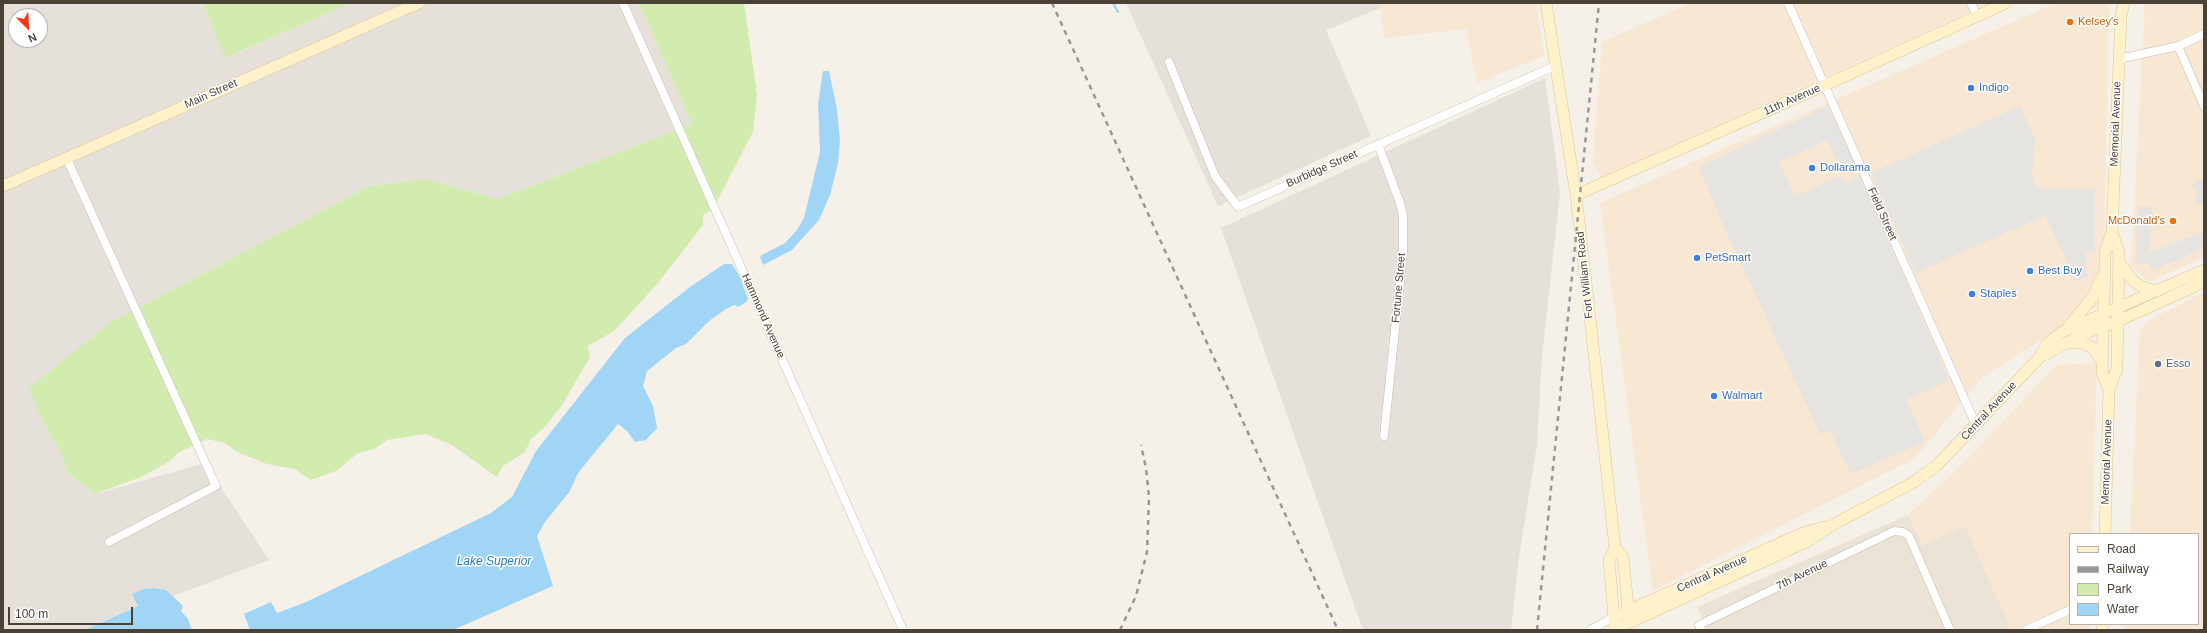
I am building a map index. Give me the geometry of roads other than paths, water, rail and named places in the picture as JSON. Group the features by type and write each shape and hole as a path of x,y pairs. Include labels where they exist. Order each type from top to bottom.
{"main road":[{"name":"Main Street","path":"3,186 419,3"},
{"name":"Fort William Road","path":"1546,3 1576,195 1615,548 1609,560 1614,630"},
{"name":"11th Avenue","path":"1576,195 1824,86 2006,3"},
{"name":"Memorial Avenue","path":"2117,3 2121,16"},
{"name":"Memorial Avenue","path":"2109,389 2102,373 2105,253 2112,232 2118,59 2121,16 2124,3"},
{"name":"Memorial Avenue","path":"2105,533 2109,389 2117,369 2119,253 2112,232"},
{"path":"2119,261 2134,282 2145,288 2157,291"},
{"path":"2102,362 2093,348 2082,343 2063,338 2093,297 2099,285 2105,264"},
{"name":"Central Avenue","path":"1614,630 1630,626 1806,542 1836,523 1926,474 1976,425 2038,359 2063,338 2103,313 2204,270"},
{"name":"Central Avenue","path":"2063,338 2103,327 2204,282"},
{"name":"Central Avenue","path":"1614,617 1629,609 1804,533 1836,523"},
{"name":"Fort William Road","path":"1615,548 1623,557 1630,626"}],"street":[{"name":"Hammond Avenue","path":"623,3 904,630"},
{"name":"Field Street","path":"1788,3 1976,425"},
{"path":"1971,3 1977,16"},
{"path":"2118,59 2178,46 2204,34"},
{"path":"2178,46 2204,106"},
{"name":"Burbidge Street","path":"1169,62 1215,176 1238,207 1555,66"},
{"name":"Fortune Street","path":"1378,144 1400,203 1403,231 1401,274 1384,436"},
{"path":"66,157 216,486 109,542"},
{"name":"7th Avenue","path":"1700,627 1894,531 1903,532 1909,536 1950,630"},
{"path":"2026,630 2069,610"},
{"name":"Central Avenue","path":"1590,630 1614,617"}],"water":[{"path":"823,71 829,71 837,109 840,141 838,163 830,195 819,220 792,250 763,265 760,256 785,243 797,230 804,218 820,152 818,104"},
{"name":"Lake Superior","path":"724,264 732,264 740,277 748,299 738,307 734,305 726,309 709,321 686,344 676,348 647,371 643,386 653,406 657,428 646,440 635,442 627,431 618,424 578,473 570,491 545,522 537,536 553,586 453,630 250,630 244,614 271,602 277,613 304,603 491,513 512,497 536,451 625,338 690,287"},
{"path":"154,588 166,590 181,604 183,607 181,611 188,619 192,630 85,630 138,606 132,594 144,589"}],"waterway":[{"path":"1113,3 1118,12"}],"railway":[{"path":"1052,3 1338,630"},
{"path":"1537,630 1599,3"},
{"path":"1120,630 1136,596 1147,552 1149,497 1146,468 1141,445"}],"place":[{"name":"Kelsey's","path":"2070,22"},
{"name":"Indigo","path":"1971,88"},
{"name":"Dollarama","path":"1812,168"},
{"name":"McDonald's","path":"2173,221"},
{"name":"PetSmart","path":"1697,258"},
{"name":"Best Buy","path":"2030,271"},
{"name":"Staples","path":"1972,294"},
{"name":"Esso","path":"2158,364"},
{"name":"Walmart","path":"1714,396"}]}
